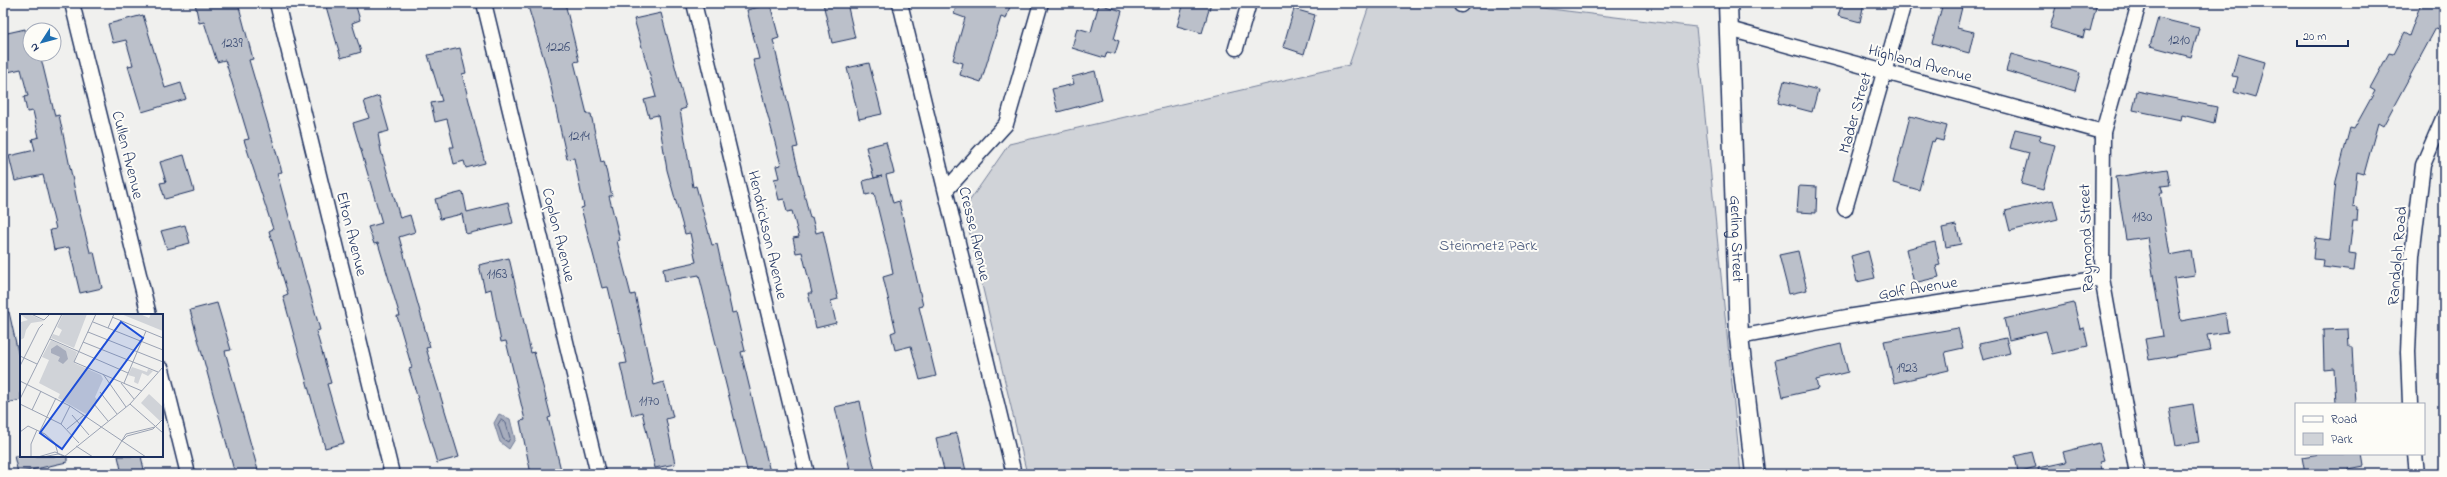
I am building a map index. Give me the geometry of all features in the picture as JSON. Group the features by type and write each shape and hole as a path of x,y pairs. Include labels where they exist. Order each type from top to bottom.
{"street":[{"name":"Cullen Avenue","path":"72,3 149,314"},
{"name":"Elton Avenue","path":"277,3 392,474"},
{"name":"Coplon Avenue","path":"484,3 598,474"},
{"name":"Hendrickson Avenue","path":"694,3 807,474"},
{"name":"Cresse Avenue","path":"900,3 1014,474"},
{"path":"946,190 1006,124 1041,3"},
{"path":"1236,48 1248,3"},
{"name":"Gerling Street","path":"1728,3 1739,337 1755,474"},
{"name":"Mader Street","path":"1845,209 1904,3"},
{"name":"Raymond Street","path":"2138,474 2102,278 2103,132 2139,3"},
{"name":"Highland Avenue","path":"1729,29 2103,132"},
{"name":"Randolph Road","path":"2410,403 2408,352 2412,256 2423,165 2444,116"},
{"name":"Golf Avenue","path":"1739,337 1847,317 2102,278"},
{"path":"163,373 188,474"},
{"path":"2415,455 2417,474"}],"green space":[{"name":"Steinmetz Park","path":"1370,3 1502,3 1696,27 1741,474 1027,474 964,209 1009,144 1349,65"}],"water":[{"path":"499,414 510,419 515,439 509,449 500,442 494,423"}],"building":[{"path":"195,3 238,3 253,59 249,60 282,172 277,173 320,330 316,331 331,383 327,384 344,443 325,448 283,296 288,294 269,231 273,229 244,140 249,139 225,60 217,62 204,22 199,23"},
{"path":"325,3 355,3 360,20 352,23 361,52 341,58"},
{"path":"527,3 565,3 579,61 574,62 587,114 591,114 601,162 604,161 612,196 609,196 620,240 617,241 631,295 635,294 654,385 664,382 673,417 666,419 675,464 655,468 642,412 632,415 620,364 627,363 620,332 619,333 608,287 602,288 581,208 584,207 574,158 567,159 547,69"},
{"path":"823,3 847,3 855,38 832,43"},
{"path":"957,3 1011,3 1006,19 1001,17 981,82 960,75 963,63 953,60 965,18 954,14"},
{"path":"1184,3 1211,3 1202,33 1177,26"},
{"path":"1842,3 1864,3 1860,22 1838,16"},
{"path":"1943,3 1963,3 1957,28 1974,32 1969,53 1932,43"},
{"path":"2057,3 2097,3 2090,31 2085,30 2083,38 2050,28"},
{"path":"2421,3 2444,3 2444,31 2436,28 2383,126 2378,123 2364,174 2357,172 2353,207 2358,208 2357,221 2353,221 2349,253 2356,254 2354,271 2323,267 2324,260 2313,259 2315,238 2330,240 2336,181 2350,128 2354,129 2375,91 2370,88 2389,53 2393,54 2404,33 2409,36"},
{"path":"770,4 779,38 773,40 798,147 793,148 810,218 812,217 816,233 823,231 838,299 831,301 836,323 816,328 808,293 812,293 802,252 796,253 793,238 799,237 792,211 787,212 784,199 779,200 774,179 779,178 776,166 781,165 753,60 759,59 747,10"},
{"path":"1099,4 1122,11 1114,39 1119,41 1115,54 1107,52 1105,58 1072,48 1077,28 1091,32"},
{"path":"1294,9 1315,15 1304,54 1283,47"},
{"path":"661,13 686,108 680,110 693,187 696,186 712,245 717,244 732,313 736,312 745,351 741,352 770,472 748,474 699,275 665,281 663,269 696,262 690,233 685,234 667,170 658,115 649,117 644,100 656,97 634,19"},
{"path":"143,15 165,88 181,83 186,99 142,112 128,66 133,65 126,40 113,43 108,24"},
{"path":"2158,18 2199,28 2191,57 2150,46"},
{"path":"22,30 22,62 42,62 55,116 59,115 78,205 90,252 94,252 102,288 80,293 69,247 54,250 50,230 56,229 43,175 15,181 9,156 35,150 32,139 39,137 33,111 27,112 24,97 28,96 21,69 8,72 3,52 3,34"},
{"path":"460,48 466,73 462,74 485,163 466,168 464,161 454,164 450,147 454,147 447,119 435,122 431,103 442,101 428,55"},
{"path":"2011,54 2080,73 2075,91 2006,71"},
{"path":"2238,54 2265,62 2255,98 2234,92 2238,77 2232,76"},
{"path":"869,63 882,114 859,119 847,68"},
{"path":"1095,71 1102,100 1058,112 1052,89 1074,84 1072,77"},
{"path":"1784,81 1818,90 1812,112 1778,103"},
{"path":"2137,91 2217,107 2214,123 2182,115 2181,120 2133,110"},
{"path":"379,96 389,131 378,134 381,151 400,218 410,215 415,232 399,237 430,347 426,348 459,457 437,463 409,369 412,368 397,316 400,316 378,243 374,244 368,227 382,223 353,123 369,118 364,101"},
{"path":"1910,116 1947,126 1943,141 1935,139 1934,142 1932,141 1919,190 1893,183"},
{"path":"2015,129 2041,135 2039,141 2055,145 2043,190 2021,184 2029,153 2010,148"},
{"path":"886,142 894,173 886,175 893,203 899,201 923,306 919,307 936,376 920,380 911,346 895,350 891,333 896,331 883,277 893,274 891,262 874,193 866,195 863,181 882,176 874,178 866,147"},
{"path":"184,155 194,191 165,199 160,183 166,182 160,162"},
{"path":"2167,169 2170,185 2161,186 2163,193 2160,193 2170,255 2191,251 2195,275 2174,278 2181,321 2225,313 2228,332 2207,335 2210,350 2149,360 2145,339 2163,336 2147,237 2126,240 2116,177"},
{"path":"1799,186 1817,187 1816,213 1797,212"},
{"path":"463,192 467,212 508,202 513,223 466,234 462,214 440,219 435,199"},
{"path":"2053,200 2058,219 2010,231 2005,211"},
{"path":"185,225 190,243 167,249 161,231"},
{"path":"1956,225 1961,244 1946,247 1942,228"},
{"path":"1935,242 1940,265 1936,266 1939,277 1914,283 1906,249"},
{"path":"1798,251 1807,290 1789,294 1779,255"},
{"path":"1868,251 1875,278 1857,282 1851,256"},
{"path":"509,258 531,353 534,352 551,417 548,418 562,474 531,474 520,421 525,420 506,341 501,342 491,289 485,291 479,265"},
{"path":"217,303 231,350 225,351 259,474 235,474 190,310"},
{"path":"2074,303 2080,329 2084,328 2088,346 2052,354 2046,331 2009,340 2004,319"},
{"path":"3,312 9,312 20,362 20,400 7,403 3,388"},
{"path":"1958,328 1963,348 1945,352 1949,370 1894,383 1884,341"},
{"path":"2348,329 2349,347 2352,347 2355,403 2336,403 2334,368 2324,369 2323,330"},
{"path":"2006,338 2010,353 1983,360 1979,344"},
{"path":"1841,344 1848,372 1816,380 1818,389 1783,397 1775,360"},
{"path":"860,401 876,474 851,474 835,407"},
{"path":"2193,404 2199,442 2176,446 2169,408"},
{"path":"957,433 966,471 945,474 936,438"},
{"path":"2099,443 2104,460 2100,461 2103,474 2039,474 2038,468 2066,462 2063,452"},
{"path":"2032,452 2036,467 2018,472 2015,456"},
{"path":"2313,455 2362,455 2364,466 2349,469 2350,474 2305,474 2302,457"},
{"path":"14,456 67,457 67,462 18,473"},
{"path":"118,457 141,457 145,474 122,474"}]}
